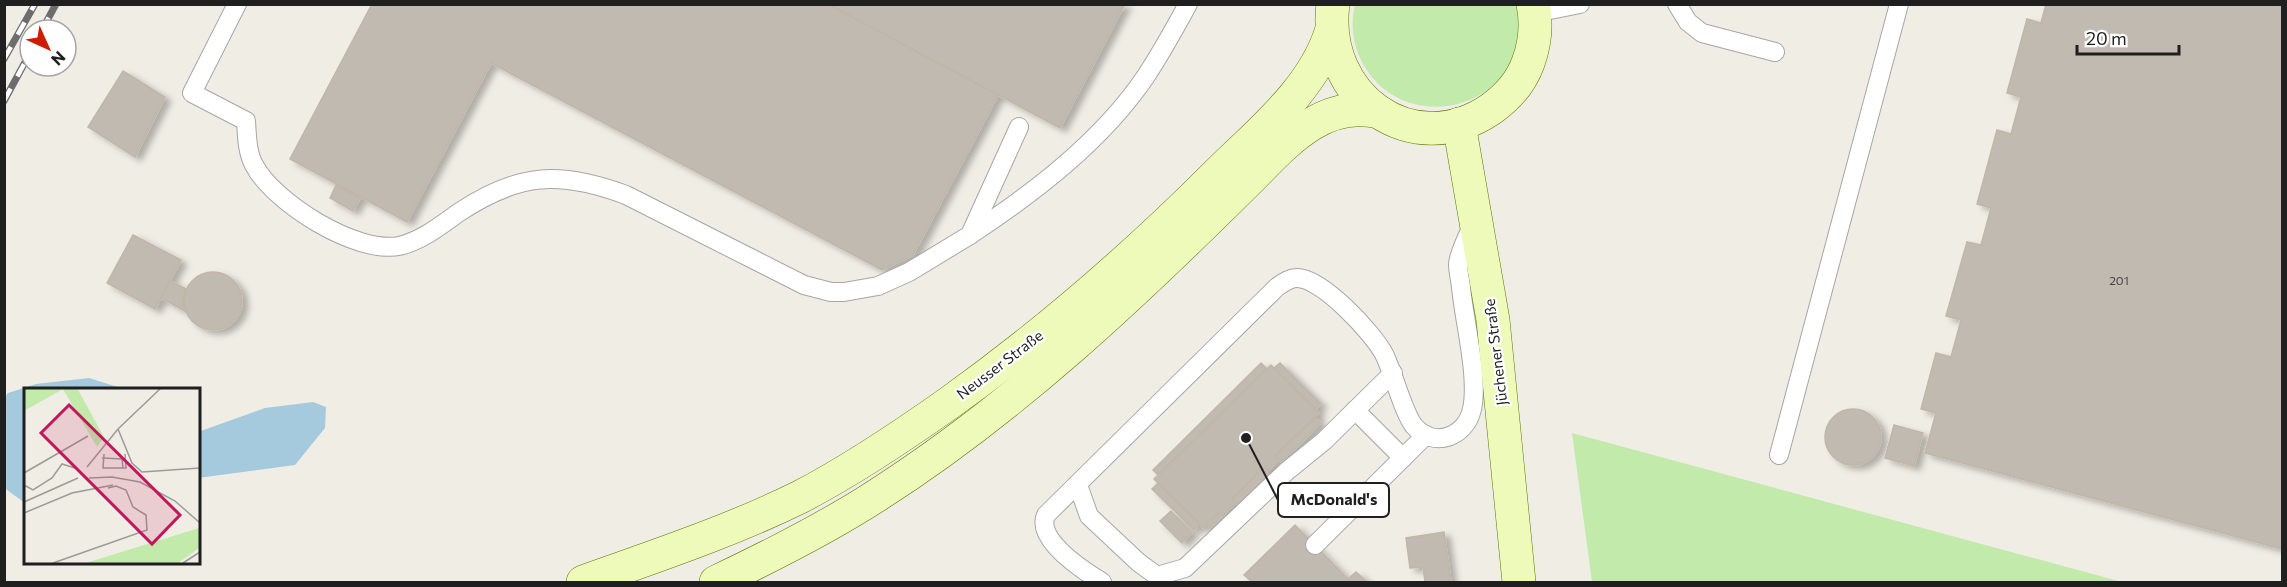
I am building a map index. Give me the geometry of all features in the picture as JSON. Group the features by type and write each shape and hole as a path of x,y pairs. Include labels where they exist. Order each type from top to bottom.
{"main road":[{"path":"1333,18 1339,66 1357,93 1379,112 1403,123 1431,128 1459,124 1473,119 1498,104 1517,83 1525,71 1534,43 1534,9"},
{"name":"Neusser Straße","path":"583,582 711,535 799,497 880,451 965,392 1098,286 1198,192 1271,119 1308,78 1322,58 1333,18"},
{"name":"Neusser Straße","path":"716,582 803,539 875,497 954,442 1014,396 1126,300 1284,145 1310,124 1348,110 1379,112"},
{"name":"Jüchener Straße","path":"1459,124 1488,286 1519,582"}],"lane":[{"path":"237,4 192,93 246,121 248,149 252,163 272,190 310,218 361,242 387,247 413,242 488,195 523,182 546,178 574,179 626,195 788,279 831,292 861,290 878,286 909,272 970,235 1030,193 1101,130 1145,76 1188,4"},
{"path":"1534,9 1580,4"},
{"path":"1677,4 1688,22 1702,33 1775,52"},
{"path":"1779,455 1899,4"},
{"path":"970,235 1019,127"},
{"path":"1102,582 1080,568 1060,551 1045,529 1046,515 1277,287 1288,280 1299,278 1314,283 1329,293 1377,343 1393,373 1412,422 1426,435 1438,440 1451,436 1465,425 1472,409 1474,391 1458,263 1476,215"},
{"path":"1078,485 1089,516 1156,576 1185,568 1287,471 1324,441 1393,373"},
{"path":"1355,410 1403,458"},
{"path":"1314,545 1426,435"}],"green space":[{"path":"1355,5 1517,5 1519,36 1510,63 1495,84 1474,98 1450,106 1425,106 1400,99 1379,85 1362,62 1353,34"},
{"path":"1572,433 2122,582 1592,582"}],"water":[{"path":"89,378 121,388 24,388 24,502 5,486 5,397 8,393 36,384"},
{"path":"313,402 326,407 325,428 295,465 200,478 200,431 265,408"}],"building":[{"path":"372,4 828,4 998,95 913,255 882,270 491,63 407,222 290,159"},
{"path":"828,4 1125,4 1060,128"},
{"path":"2046,4 2282,4 2282,549 1925,453 1936,413 1921,409 1936,353 1951,357 1961,320 1946,316 1967,242 1981,245 1991,208 1977,204 1997,130 2011,134 2021,97 2007,93 2027,19 2041,23"},
{"path":"123,71 165,97 135,157 88,127"},
{"path":"336,185 360,198 353,211 330,198"},
{"path":"133,235 181,260 155,309 107,283"},
{"path":"213,272 224,274 237,285 242,301 240,312 229,325 213,330 202,328 189,317 184,301 186,290 197,277"},
{"path":"170,281 186,289 183,300 185,311 161,298"},
{"path":"1261,363 1267,369 1158,475 1153,470"},
{"path":"1280,363 1321,404 1315,409 1274,368"},
{"path":"1271,365 1319,413 1275,456 1279,460 1266,473 1262,469 1232,499 1236,503 1223,516 1219,512 1203,528 1154,479"},
{"path":"1848,409 1858,409 1873,417 1879,426 1881,437 1879,448 1873,457 1858,465 1848,465 1837,460 1830,453 1825,442 1825,432 1830,421 1837,414"},
{"path":"1315,418 1321,423 1281,462 1275,456"},
{"path":"1894,425 1923,433 1914,466 1885,458"},
{"path":"1262,469 1268,475 1238,505 1232,499"},
{"path":"1158,483 1200,524 1194,530 1152,489"},
{"path":"1171,511 1192,533 1182,543 1160,521"},
{"path":"1219,512 1225,518 1212,530 1206,524"},
{"path":"1295,525 1348,579 1356,572 1367,582 1252,582 1244,575"},
{"path":"1444,532 1451,582 1425,582 1423,567 1410,568 1406,538"}],"railway":[{"path":"4,59 35,4"},
{"path":"48,18 56,4"},
{"path":"4,101 18,75"}],"place":[{"name":"McDonald's","path":"1246,438"}]}
